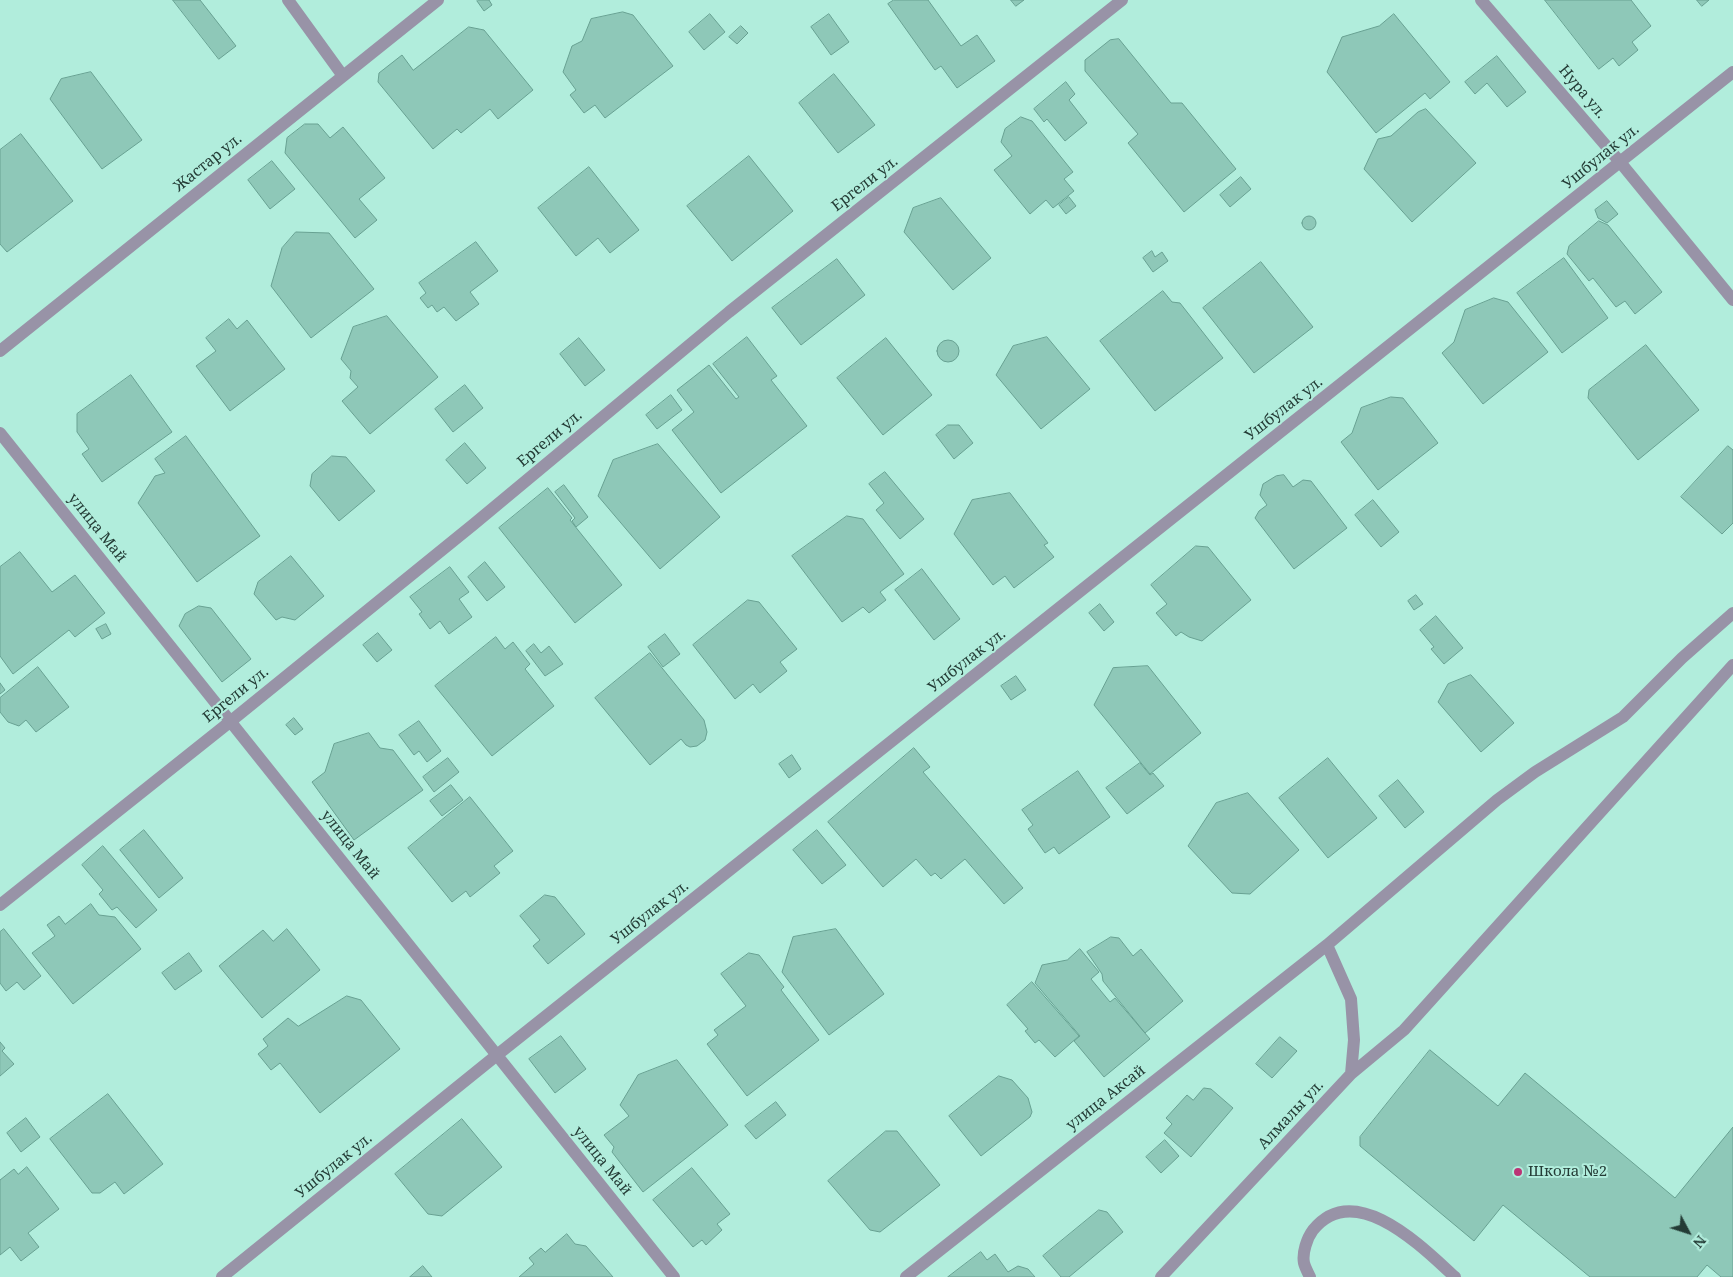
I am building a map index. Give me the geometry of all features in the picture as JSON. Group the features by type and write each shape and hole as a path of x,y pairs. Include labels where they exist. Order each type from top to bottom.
{"street":[{"path":"288,0 343,76"},
{"name":"Жастар ул.","path":"0,351 438,0"},
{"name":"Ергели ул.","path":"0,905 474,524 729,312 1122,0"},
{"name":"Нура ул.","path":"1480,0 1620,162 1733,300"},
{"name":"Ушбулак ул.","path":"222,1277 497,1055 1733,72"},
{"name":"улица Май","path":"0,433 674,1277"},
{"name":"улица Аксай","path":"906,1277 1327,945 1497,800 1535,772 1623,717 1682,658 1733,613"},
{"name":"Алмалы ул.","path":"1161,1277 1352,1074 1404,1030 1733,665"},
{"path":"1327,945 1351,999 1354,1040 1352,1074"},
{"path":"1310,1277 1304,1263 1306,1245 1311,1232 1321,1221 1336,1214 1352,1211 1376,1216 1396,1228 1455,1277"}],"building":[{"path":"173,0 200,0 236,46 219,59"},
{"path":"478,0 489,0 492,5 484,11"},
{"path":"894,0 928,0 961,46 977,35 995,61 957,88 941,66 935,70 888,4"},
{"path":"1011,0 1024,0 1016,6"},
{"path":"1545,0 1631,0 1651,26 1632,42 1638,50 1619,66 1613,58 1599,69"},
{"path":"1697,0 1709,0 1702,6"},
{"path":"623,12 633,15 673,66 605,118 595,105 584,113 570,95 576,90 563,72 572,46 582,41 591,19"},
{"path":"710,14 725,32 704,50 689,32"},
{"path":"829,14 849,42 831,55 811,27"},
{"path":"1394,14 1450,82 1430,99 1425,93 1376,133 1327,72 1342,37 1379,26"},
{"path":"741,26 748,33 737,44 729,37"},
{"path":"469,27 484,30 533,90 498,119 490,109 461,133 457,129 433,149 378,82 379,73 402,55 413,70"},
{"path":"1119,39 1171,103 1182,103 1236,169 1184,212 1128,143 1138,134 1085,71 1085,60 1110,40"},
{"path":"1497,56 1526,92 1507,107 1487,83 1475,94 1465,82"},
{"path":"91,72 142,140 102,169 50,99 61,79"},
{"path":"834,74 875,125 838,153 799,103"},
{"path":"1066,82 1075,94 1069,100 1087,123 1065,141 1047,119 1044,122 1034,109"},
{"path":"1426,109 1476,163 1412,222 1364,169 1378,139 1391,136 1418,112"},
{"path":"1021,117 1032,121 1073,172 1064,179 1074,191 1053,208 1046,200 1030,214 994,170 1012,156 1001,142 1005,129"},
{"path":"305,124 318,124 330,138 343,127 385,178 359,199 377,220 355,238 285,153 287,138"},
{"path":"21,134 73,201 7,252 0,244 0,150"},
{"path":"749,156 793,211 732,261 687,206"},
{"path":"272,161 295,189 270,209 248,180"},
{"path":"589,167 639,230 610,253 598,238 576,256 538,208"},
{"path":"1241,177 1251,189 1230,207 1220,195"},
{"path":"1069,197 1076,206 1066,214 1059,205"},
{"path":"941,198 991,258 953,290 904,232 913,208"},
{"path":"1607,201 1618,214 1607,223 1598,218 1595,210"},
{"path":"1306,216 1312,216 1316,223 1312,230 1306,230 1302,226 1302,220"},
{"path":"1599,221 1608,225 1662,292 1635,314 1625,301 1616,307 1593,278 1589,281 1567,254 1569,246"},
{"path":"296,232 329,233 374,289 311,338 271,286 282,248"},
{"path":"476,242 498,271 470,292 479,304 456,321 444,307 437,312 432,305 428,308 420,298 426,293 419,283"},
{"path":"1152,251 1155,257 1162,252 1168,261 1153,272 1143,258"},
{"path":"1564,258 1608,318 1562,353 1517,293"},
{"path":"837,259 865,295 801,345 772,308"},
{"path":"1261,262 1313,327 1254,373 1203,308"},
{"path":"1163,291 1172,302 1180,303 1223,358 1155,411 1100,341"},
{"path":"1494,298 1508,302 1548,352 1483,404 1442,353 1454,342 1465,310"},
{"path":"387,316 438,377 370,434 342,401 358,387 350,378 351,371 341,359 353,327"},
{"path":"229,319 237,329 247,320 285,369 230,411 196,366 216,351 206,338"},
{"path":"747,337 777,376 771,380 807,426 721,493 672,430 694,412 677,390 709,365 736,399 739,397 713,364"},
{"path":"1047,337 1090,389 1041,429 996,375 1013,346"},
{"path":"579,338 605,370 585,386 560,354"},
{"path":"886,338 932,395 883,435 837,378"},
{"path":"948,340 956,343 959,351 956,359 948,362 940,359 937,351 940,343"},
{"path":"1646,345 1699,410 1638,460 1588,398 1589,390"},
{"path":"131,375 172,432 102,482 82,454 89,449 77,432 77,414"},
{"path":"465,385 483,408 453,432 435,409"},
{"path":"671,395 682,410 657,429 646,415"},
{"path":"1391,397 1403,398 1438,443 1378,490 1341,442 1352,433 1361,408"},
{"path":"948,425 959,425 973,443 954,459 936,435"},
{"path":"186,436 260,536 197,582 138,503 155,476 165,473 155,459"},
{"path":"465,443 486,468 467,484 446,460"},
{"path":"658,444 720,517 660,569 598,496 613,460"},
{"path":"1728,446 1733,450 1733,523 1722,534 1681,497"},
{"path":"332,456 346,457 375,491 339,521 310,486 312,474"},
{"path":"885,472 924,519 900,539 876,510 884,503 869,484"},
{"path":"1284,475 1293,487 1303,480 1311,481 1347,528 1294,569 1255,518 1259,511 1267,505 1260,495 1263,484 1276,476"},
{"path":"564,485 588,517 576,527 572,521 575,518 555,492"},
{"path":"548,488 572,518 570,520 622,585 575,623 499,528"},
{"path":"1010,493 1048,543 1044,545 1054,557 1014,588 1005,576 993,585 954,534 972,500"},
{"path":"1373,500 1399,532 1381,547 1355,515"},
{"path":"847,516 863,519 904,574 880,592 886,600 869,613 863,607 842,622 792,556"},
{"path":"1196,546 1208,547 1251,600 1202,641 1181,632 1176,636 1156,613 1167,604 1151,585"},
{"path":"20,552 52,592 75,575 105,613 75,637 69,630 13,674 0,656 0,567"},
{"path":"291,556 324,596 295,620 282,617 276,620 254,594 258,582"},
{"path":"485,562 505,587 487,601 468,577"},
{"path":"450,567 469,592 459,599 472,617 449,634 440,621 430,629 419,614 422,612 410,597"},
{"path":"922,569 960,619 934,640 895,590"},
{"path":"1416,595 1423,604 1414,610 1408,601"},
{"path":"748,600 759,602 797,649 780,662 787,671 760,693 753,684 735,699 693,645"},
{"path":"1100,604 1114,622 1104,631 1089,613"},
{"path":"199,606 211,608 251,659 222,682 179,626 185,614"},
{"path":"1436,616 1463,648 1444,664 1431,649 1434,647 1420,630"},
{"path":"106,624 111,634 102,639 96,629"},
{"path":"378,633 392,650 377,662 363,645"},
{"path":"665,634 680,654 663,667 648,647"},
{"path":"496,637 505,649 513,642 530,664 525,669 554,706 492,756 435,686"},
{"path":"534,644 541,653 549,646 563,664 545,676 526,651"},
{"path":"650,653 704,720 707,732 705,740 697,746 690,747 681,739 650,765 595,698"},
{"path":"1148,666 1201,733 1150,774 1094,705 1113,668"},
{"path":"38,667 69,707 36,732 26,720 19,726 8,722 0,712 0,698"},
{"path":"1471,675 1514,723 1481,752 1438,702 1448,684"},
{"path":"1016,676 1026,690 1011,700 1001,686"},
{"path":"0,683 5,690 0,694"},
{"path":"294,718 303,729 295,735 286,725"},
{"path":"419,721 441,751 427,762 419,751 414,755 399,735"},
{"path":"369,733 380,748 393,750 423,790 354,840 312,782 325,772 334,744"},
{"path":"914,748 930,767 923,772 1023,888 1004,904 965,859 941,879 935,873 931,876 916,859 883,887 828,822"},
{"path":"792,755 801,769 789,778 779,764"},
{"path":"448,758 459,772 434,792 423,777"},
{"path":"1328,758 1377,818 1328,858 1279,798"},
{"path":"1140,763 1150,775 1153,773 1164,786 1127,814 1106,788"},
{"path":"1078,771 1110,817 1059,854 1054,847 1045,853 1028,829 1033,825 1022,810"},
{"path":"1398,780 1424,812 1405,828 1379,796"},
{"path":"451,785 463,800 442,816 430,801"},
{"path":"1248,793 1299,850 1250,894 1232,893 1188,846 1216,803"},
{"path":"470,797 513,851 494,866 500,873 470,897 466,891 452,902 408,848"},
{"path":"144,830 183,878 159,898 120,850"},
{"path":"817,830 846,865 822,884 793,850"},
{"path":"103,846 157,910 136,928 117,907 112,910 99,894 103,890 82,865"},
{"path":"545,895 555,897 585,934 548,964 533,946 540,940 520,916"},
{"path":"91,904 99,915 115,917 141,949 73,1004 32,953 55,936 47,925 59,916 65,924"},
{"path":"4,929 41,976 24,990 17,982 6,991 0,983 0,932"},
{"path":"287,929 320,970 262,1018 219,966 263,930 273,941"},
{"path":"836,929 884,994 829,1035 782,972 793,937"},
{"path":"1111,937 1119,938 1133,956 1141,949 1183,1001 1145,1033 1103,981 1102,974 1087,952"},
{"path":"1080,949 1099,972 1091,979 1110,1002 1115,998 1150,1039 1104,1077 1074,1041 1080,1036 1035,983 1042,965 1067,960"},
{"path":"189,953 202,971 175,990 162,973"},
{"path":"749,953 759,955 784,987 781,990 819,1040 747,1096 707,1044 718,1035 714,1030 746,1006 721,974"},
{"path":"1032,982 1079,1036 1055,1057 1039,1040 1035,1043 1025,1031 1028,1029 1007,1005"},
{"path":"347,996 361,1000 400,1049 320,1113 280,1063 271,1070 258,1054 268,1046 263,1039 288,1018 298,1026"},
{"path":"561,1036 586,1069 555,1093 529,1059"},
{"path":"1280,1037 1297,1051 1272,1078 1256,1064"},
{"path":"0,1042 5,1048 2,1051 14,1064 0,1076"},
{"name":"Школа №2","path":"1430,1050 1498,1106 1525,1073 1675,1198 1733,1127 1733,1277 1721,1277 1707,1265 1697,1277 1590,1277 1503,1205 1474,1241 1360,1146 1360,1137"},
{"path":"677,1060 728,1125 643,1192 612,1152 614,1147 604,1135 629,1116 620,1105 638,1075"},
{"path":"999,1076 1012,1080 1028,1098 1032,1112 1030,1117 981,1156 949,1116"},
{"path":"1204,1088 1211,1089 1233,1108 1191,1157 1164,1133 1172,1124 1166,1118 1187,1095 1193,1100"},
{"path":"108,1094 163,1164 124,1194 115,1182 100,1193 92,1193 50,1139"},
{"path":"776,1102 786,1115 756,1139 745,1126"},
{"path":"26,1118 40,1137 21,1152 7,1133"},
{"path":"462,1119 502,1167 442,1216 428,1214 395,1174"},
{"path":"886,1131 897,1131 940,1185 880,1232 870,1230 828,1181"},
{"path":"1165,1140 1179,1156 1161,1173 1146,1157"},
{"path":"27,1167 59,1209 28,1233 39,1247 21,1261 10,1247 0,1255 0,1180 14,1169 18,1174"},
{"path":"692,1168 730,1214 717,1224 722,1230 706,1245 702,1240 693,1247 653,1200"},
{"path":"1099,1210 1107,1212 1123,1232 1069,1277 1061,1277 1043,1256"},
{"path":"567,1234 575,1244 586,1246 613,1277 519,1277 534,1264 529,1258 541,1248 545,1252"},
{"path":"981,1252 987,1260 995,1254 1008,1272 1018,1266 1028,1269 1035,1277 948,1277"},
{"path":"423,1266 432,1277 410,1277"}],"place":[{"name":"Школа №2","path":"1518,1172"}]}
